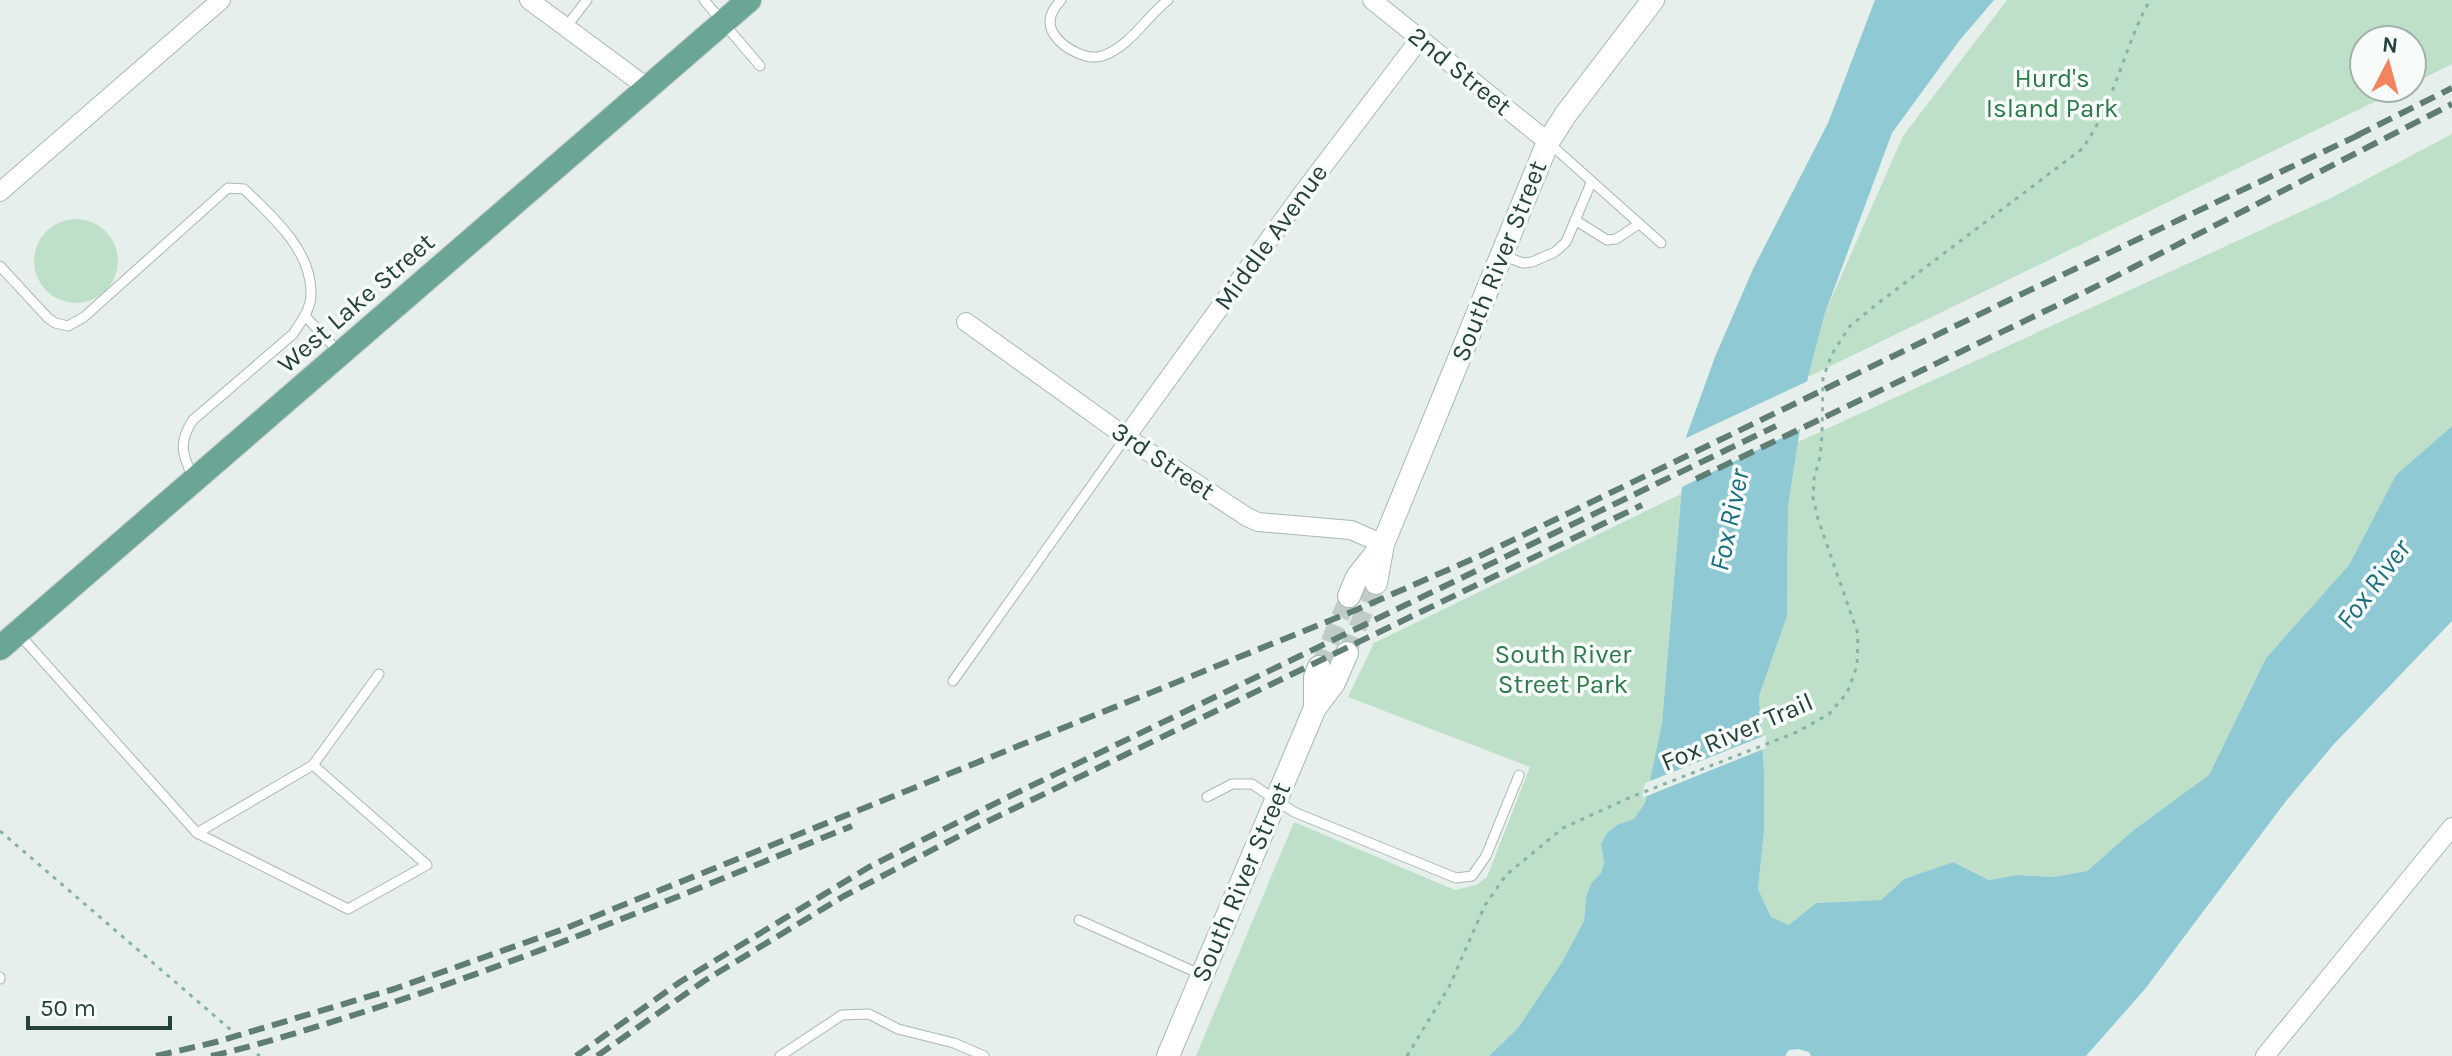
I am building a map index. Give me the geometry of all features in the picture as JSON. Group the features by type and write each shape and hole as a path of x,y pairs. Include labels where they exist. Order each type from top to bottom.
{"main road":[{"name":"West Lake Street","path":"9,640 749,0"}],"street":[{"path":"0,192 221,0"},
{"path":"529,0 648,88"},
{"name":"2nd Street","path":"1372,0 1548,142"},
{"name":"South River Street","path":"1376,583 1383,544 1548,142 1653,0"},
{"name":"Middle Avenue","path":"1126,437 1302,194 1419,40"},
{"name":"3rd Street","path":"966,322 1126,437 1247,517 1258,522 1351,530 1383,544"},
{"name":"South River Street","path":"1349,596 1357,577 1383,544"},
{"name":"South River Street","path":"1168,1056 1315,708 1334,683 1347,653"},
{"name":"South River Street","path":"1315,708 1315,677 1319,667"},
{"path":"2265,1056 2452,827"}],"lane":[{"path":"566,27 587,0"},
{"path":"704,0 760,66"},
{"path":"1061,0 1054,9 1050,23 1057,39 1084,56 1099,57 1126,44 1168,0"},
{"path":"1548,142 1661,243"},
{"path":"1501,255 1523,263 1555,252 1566,242 1591,183"},
{"path":"0,266 48,318 68,326 84,317 228,188 244,189 254,199 301,252 309,276 311,296 305,316 293,334 193,420 185,432 184,459 195,480"},
{"path":"1575,220 1607,240 1616,239 1639,224"},
{"path":"305,316 340,354"},
{"path":"953,681 1126,437"},
{"path":"9,640 197,833 348,909 427,865 313,765"},
{"path":"197,833 313,765 379,674"},
{"path":"1207,797 1232,784 1252,784 1294,812 1456,878 1472,876 1486,856 1519,775"},
{"path":"1079,920 1202,975"},
{"path":"780,1056 842,1015 869,1014 898,1029 954,1043 984,1056"}],"path":[{"name":"Fox River Trail","path":"1407,1056 1450,985 1485,905 1506,875 1563,828 1631,797 1797,732 1829,714 1847,693 1857,666 1858,634 1813,498 1822,435 1823,378 1832,354 1850,326 2082,149 2110,100 2140,18 2150,0"},
{"path":"0,831 231,1030"}],"green space":[{"name":"Hurd's Island Park","path":"2007,0 2452,0 2452,64 2428,76 2428,24 2348,24 2348,104 2370,104 1808,377 1825,313 1903,136"},
{"path":"2452,134 2452,426 2396,475 2349,565 2266,658 2209,775 2135,829 2087,871 2053,877 2018,875 1989,880 1953,862 1904,879 1881,900 1816,903 1789,926 1771,917 1758,889 1764,831 1759,696 1787,616 1788,507 1798,442 2333,197"},
{"path":"68,219 84,219 100,226 111,237 118,261 115,277 106,291 84,303 68,303 52,296 41,285 34,269 34,253 41,237 52,226"},
{"name":"South River Street Park","path":"1681,494 1662,723 1645,803 1634,819 1617,825 1607,833 1601,844 1604,863 1586,896 1584,921 1562,962 1518,1028 1489,1056 1196,1056 1294,822 1455,890 1476,885 1487,877 1530,767 1348,697 1374,643"}],"water":[{"name":"Fox River","path":"1875,0 1994,0 1959,41 1892,133 1825,313 1808,377 1788,507 1787,616 1759,696 1764,831 1758,889 1771,917 1789,925 1816,903 1881,900 1904,879 1953,862 1989,880 2018,875 2053,877 2087,871 2135,829 2209,775 2266,658 2349,565 2396,475 2452,426 2452,621 2334,744 2286,801 2145,989 2086,1056 1811,1056 1809,1052 1798,1049 1789,1050 1785,1056 1489,1056 1518,1028 1562,962 1584,921 1586,896 1604,863 1601,844 1607,833 1617,825 1634,819 1645,803 1662,723 1686,437 1715,357 1753,269 1828,123"}],"pier":[{"path":"1812,379 1804,427 1678,489 1682,440"},
{"path":"1766,735 1766,748 1642,798 1645,783"}],"tunnel":[{"path":"1347,653 1376,583"},
{"path":"1319,667 1349,596"}],"railway":[{"path":"2356,136 2452,88"},
{"path":"1696,479 2089,290 2452,104"},
{"path":"156,1056 216,1042 394,989 561,930 1356,610 1482,555 2363,133"},
{"path":"576,1056 680,982 869,867 1776,426"},
{"path":"597,1056 704,981 844,896 982,824 1642,505"},
{"path":"211,1056 266,1042 483,972 852,826"}]}
